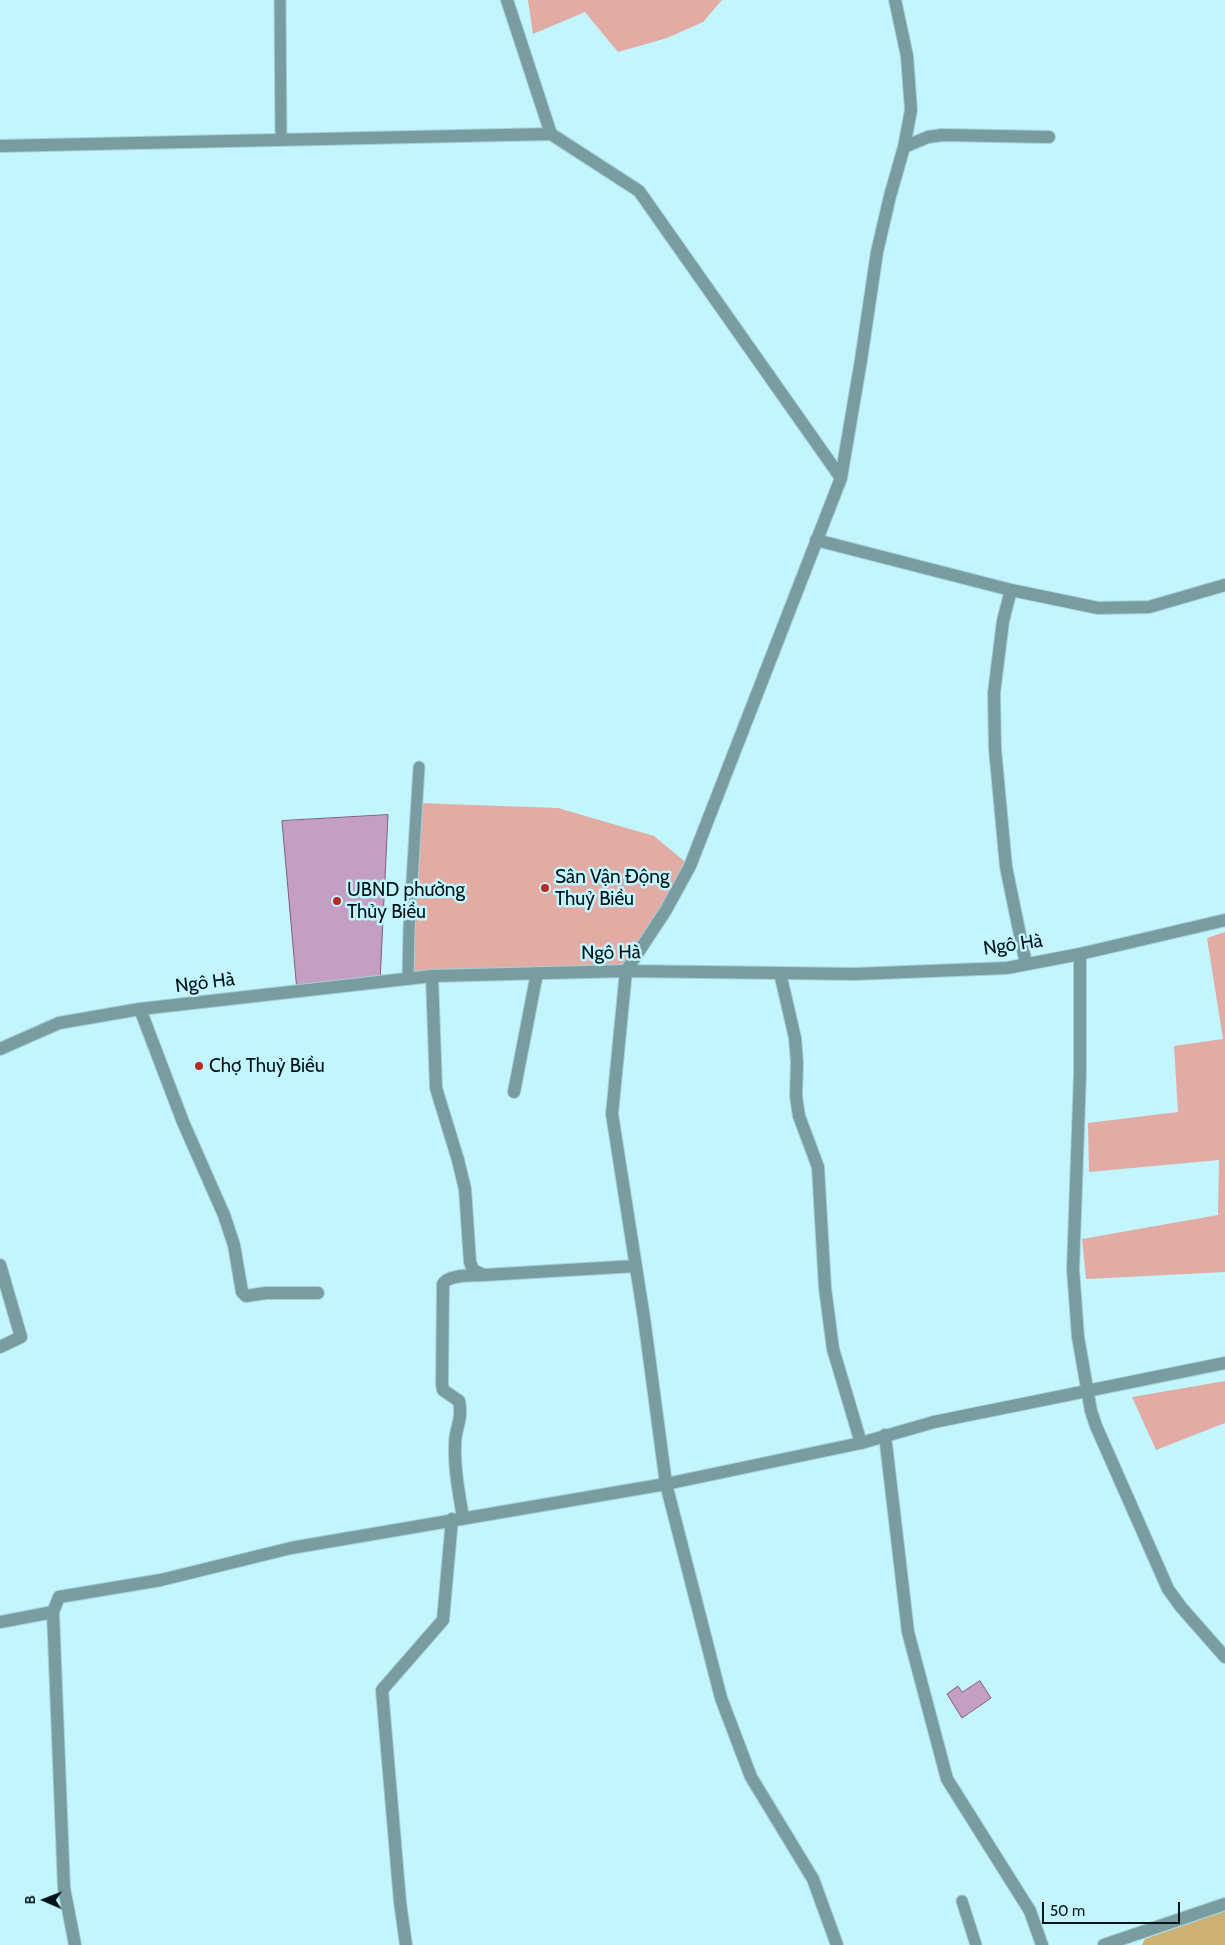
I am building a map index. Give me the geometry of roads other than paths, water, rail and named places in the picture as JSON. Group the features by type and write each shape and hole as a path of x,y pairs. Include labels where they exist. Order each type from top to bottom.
{"street":[{"path":"507,0 551,134"},
{"path":"837,1945 813,1879 751,1777 725,1707 666,1484 636,1266 612,1114 626,971 666,910 690,866 841,478 877,252 904,147 911,110 910,81 903,34 895,0"},
{"path":"0,146 551,134 639,191 841,478"},
{"path":"904,147 928,137 942,135 1049,138"},
{"path":"816,540 1010,590 1098,608 1149,607 1225,585"},
{"path":"1010,590 1003,621 994,693 995,749 1006,867 1026,964"},
{"name":"Ngô Hà","path":"0,1049 59,1023 140,1009 408,978 626,971 855,974 1007,968 1080,954 1225,920"},
{"path":"1080,954 1080,1074 1073,1269 1078,1337 1087,1391 1096,1426 1168,1590 1225,1657"},
{"path":"514,1092 537,973"},
{"path":"780,973 795,1038 797,1062 796,1096 799,1116 818,1167 825,1288 832,1341 861,1443"},
{"path":"432,976 436,1088 465,1190 470,1262 473,1270 484,1275"},
{"path":"140,1009 184,1122 224,1215 234,1245 242,1292 246,1296 251,1297 266,1293 318,1293"},
{"path":"0,1265 21,1337 0,1347"},
{"path":"406,1945 400,1902 382,1690 443,1620 458,1519 454,1470 455,1440 461,1410 459,1401 444,1390 442,1384 443,1284 445,1280 452,1278 484,1275 636,1266"},
{"path":"75,1945 64,1888 53,1612 59,1597 161,1580 291,1548 666,1484 861,1443 934,1422 1225,1363"},
{"path":"886,1435 908,1632 947,1779 1030,1910 1042,1945"},
{"path":"0,1622 53,1612"},
{"path":"1104,1945 1225,1904"}],"lane":[{"path":"280,0 280,140"},
{"path":"408,978 409,929 419,767"},
{"path":"962,1901 976,1945"}],"place":[{"name":"Sân Vận Động Thuỷ Biều","path":"545,888"},
{"name":"UBND phường Thủy Biều","path":"337,901"},
{"name":"Chợ Thuỷ Biều","path":"199,1066"}]}
